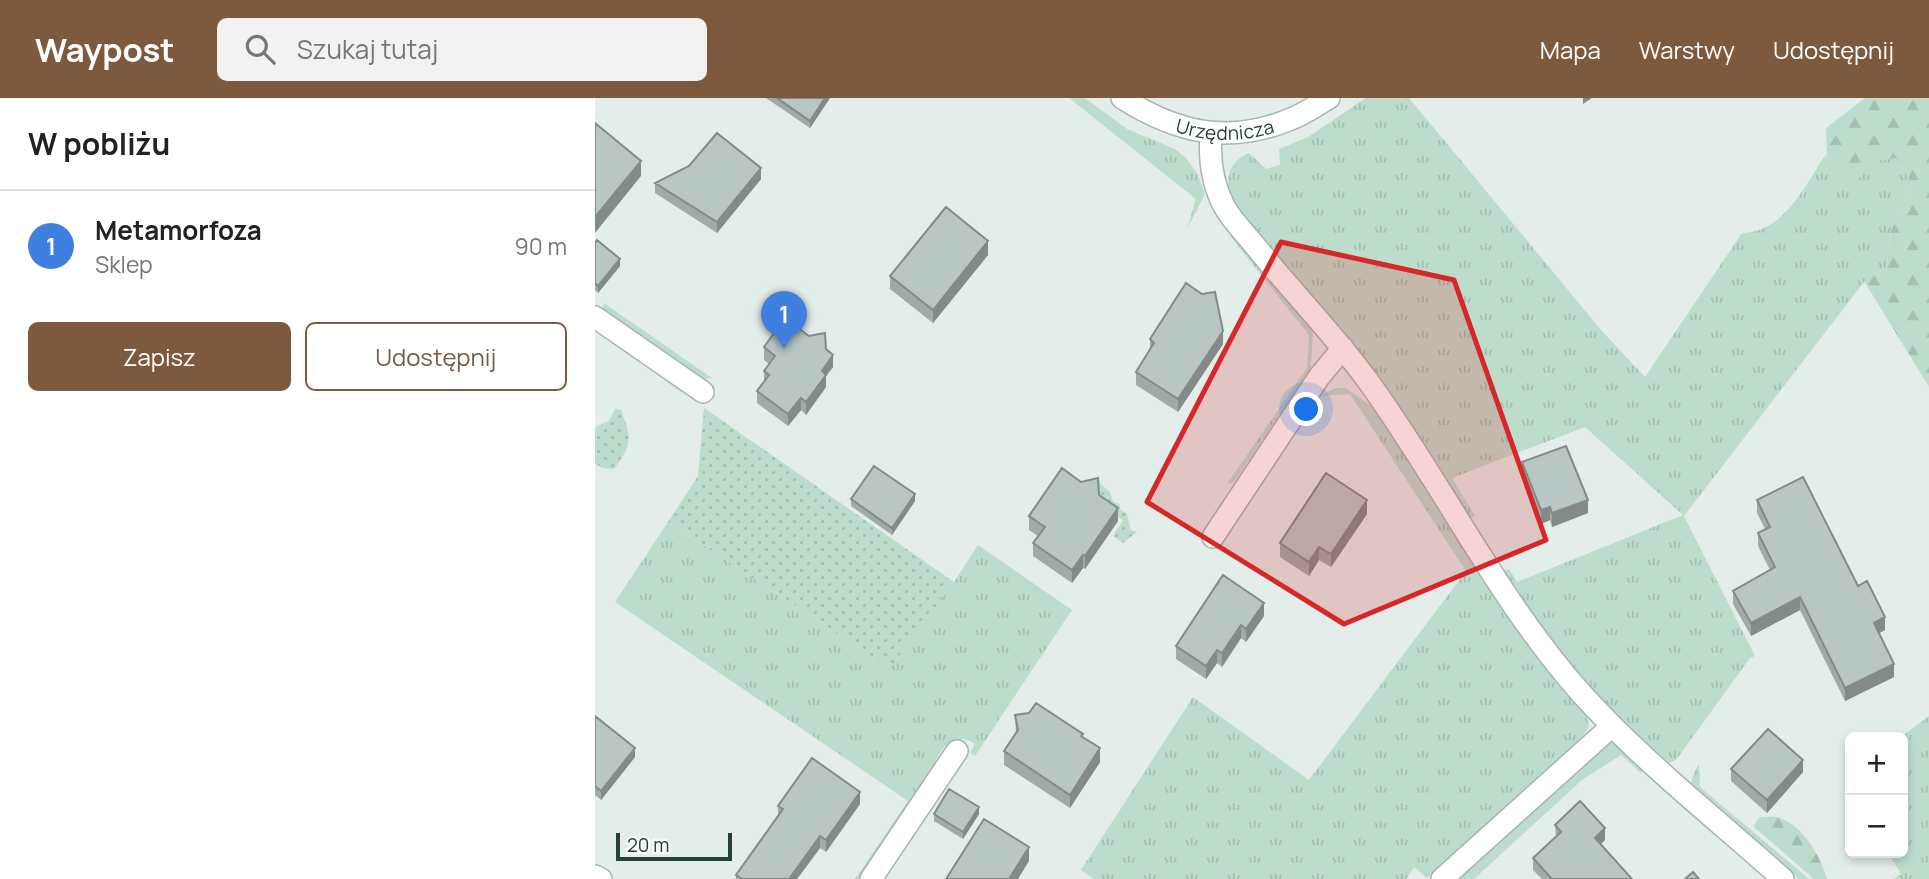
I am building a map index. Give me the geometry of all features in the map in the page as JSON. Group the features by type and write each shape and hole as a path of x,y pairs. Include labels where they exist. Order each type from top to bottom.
{"street":[{"name":"Urzędnicza","path":"1122,98 1144,112 1174,125 1211,134 1253,131 1292,119 1329,98"},
{"path":"1211,134 1209,157 1216,190 1225,208 1370,383 1510,600 1579,691 1612,726 1783,879"},
{"path":"595,317 703,392"},
{"path":"1213,537 1319,377 1343,348"},
{"path":"1442,879 1612,726"},
{"path":"871,879 957,751"},
{"path":"595,876 601,879"}],"highlighted area":[{"path":"1281,242 1454,280 1546,540 1344,624 1147,502"}],"green space":[{"path":"1069,98 1085,98 1127,129 1175,149 1185,157 1197,173 1205,194 1187,229 1196,199"},
{"path":"1366,98 1409,98 1602,331 1645,377 1742,233 1757,231 1782,216 1802,192 1826,154 1827,163 1896,158 1912,182 1891,231 1886,268 1864,282 1684,516 1755,656 1750,658 1676,760 1664,762 1581,679 1501,571 1509,569 1517,582 1683,515 1585,427 1452,478 1475,516 1468,520 1290,273 1235,203 1228,179 1239,159 1249,153 1266,169 1280,165 1279,149 1308,137"},
{"path":"1865,98 1929,98 1929,387 1864,281 1886,268 1891,231 1912,182 1896,158 1875,161 1852,185 1827,163 1826,128"},
{"path":"1232,235 1313,329 1311,368 1234,482 1227,484 1307,368 1309,335 1230,236"},
{"path":"604,303 712,378 702,379 603,309"},
{"path":"1335,388 1346,388 1374,408 1480,575 1518,629 1586,714 1589,724 1587,731 1518,802 1427,878 1414,867 1406,879 1094,879 1081,870 1193,697 1309,780 1466,571 1350,394 1321,396"},
{"path":"704,408 954,582 890,668 668,522 698,476"},
{"path":"615,409 621,410 627,428 627,447 614,469 603,468 595,464 595,429 609,421"},
{"path":"1094,478 1110,492 1113,501 1120,504 1120,509 1127,514 1131,530 1137,532 1123,543 1113,536 1123,520 1103,506 1088,489"},
{"path":"668,522 889,667 954,582 978,545 1072,610 975,756 970,753 975,744 968,740 955,740 944,747 862,879 855,879 908,801 615,602"},
{"path":"1929,716 1929,879 1893,879 1901,874 1891,858 1908,858 1908,732"},
{"path":"1612,743 1631,755 1642,774 1621,755 1582,780 1474,879 1457,879 1531,811 1574,776 1590,756"},
{"path":"1699,764 1700,787 1809,879 1799,879 1691,784"},
{"path":"1760,817 1785,820 1802,833 1815,850 1827,879 1814,879 1753,826"}],"building":[{"path":"777,98 825,98 810,121"},
{"path":"595,123 641,161 595,217"},
{"path":"717,133 761,168 717,222 655,183 689,166"},
{"path":"946,207 988,241 933,310 890,276"},
{"path":"597,240 620,259 598,286 595,283"},
{"path":"1186,283 1202,294 1215,292 1223,331 1178,399 1136,372 1154,343 1150,339"},
{"path":"785,318 809,336 825,333 826,349 833,355 822,371 826,375 806,402 801,398 788,414 757,391 769,375 764,371 775,356 764,347"},
{"path":"1566,446 1588,500 1552,513 1550,507 1541,510 1522,462"},
{"path":"874,466 915,494 892,528 851,499"},
{"path":"1062,468 1081,482 1098,478 1099,495 1118,508 1072,570 1033,543 1045,527 1029,516"},
{"path":"1326,473 1367,500 1331,554 1319,547 1309,562 1280,543"},
{"path":"1803,477 1858,586 1867,581 1885,617 1874,623 1894,664 1845,688 1800,597 1751,623 1733,591 1775,567 1758,533 1770,527 1757,500"},
{"path":"1223,575 1264,603 1246,629 1241,625 1222,653 1217,650 1206,666 1176,646"},
{"path":"1036,703 1100,748 1070,795 1004,751 1018,730 1015,715 1029,713"},
{"path":"595,716 635,748 601,791 595,786"},
{"path":"1768,729 1803,760 1767,800 1731,769"},
{"path":"812,758 860,792 826,840 820,836 789,879 742,879 736,875 783,809 778,806"},
{"path":"949,789 979,807 963,832 934,814"},
{"path":"1580,801 1605,828 1595,838 1632,879 1552,879 1533,858 1561,832 1555,825"},
{"path":"984,819 1029,847 1009,879 946,879"},
{"path":"1693,872 1699,879 1685,879"}],"place":[{"name":"Metamorfoza","path":"784,349"}]}
